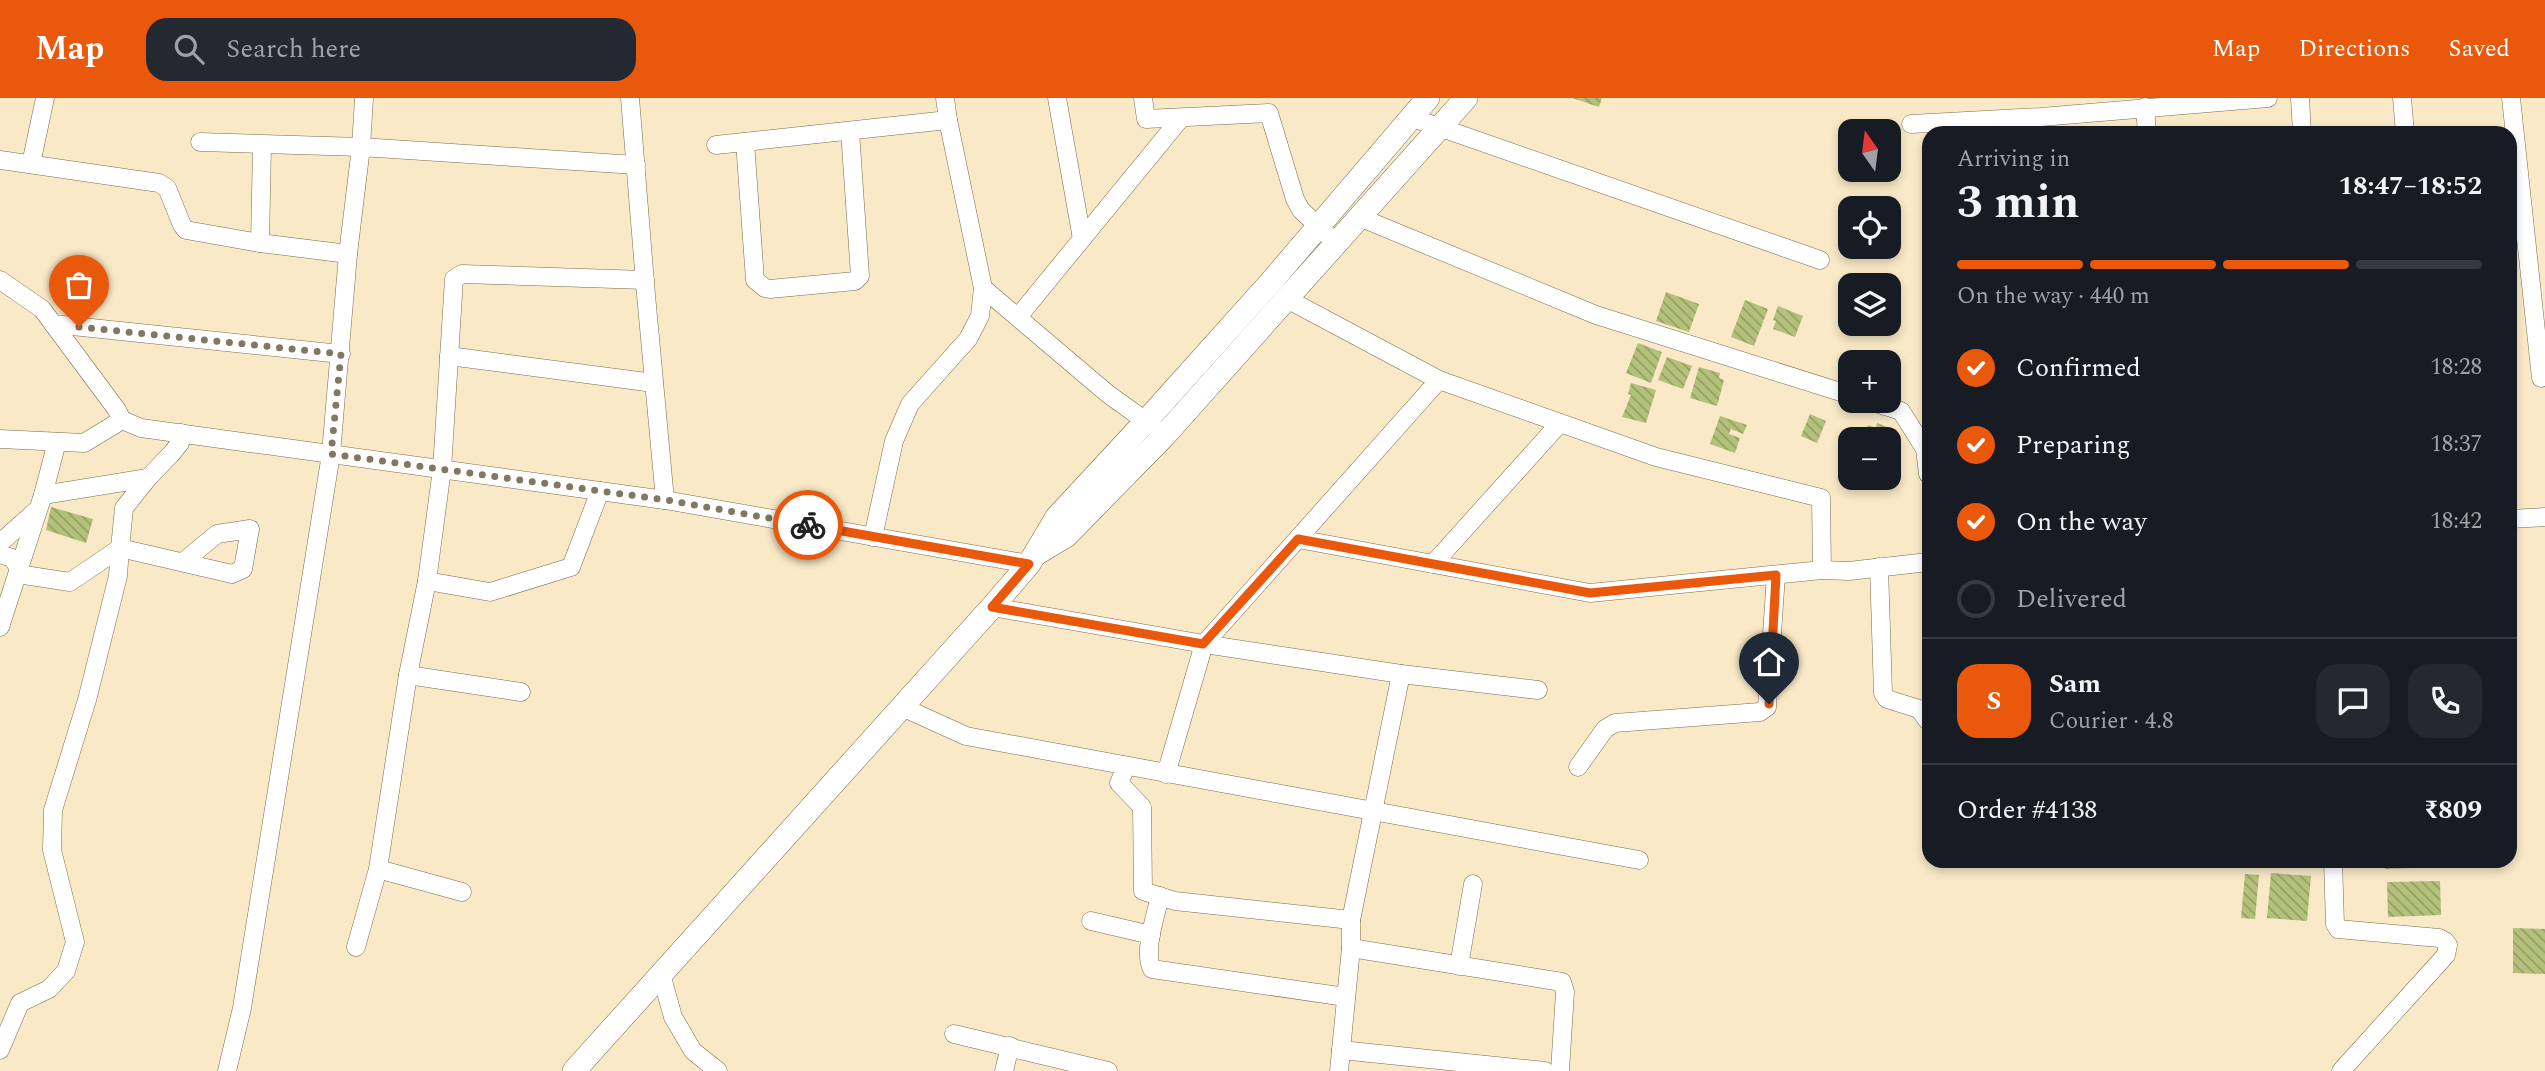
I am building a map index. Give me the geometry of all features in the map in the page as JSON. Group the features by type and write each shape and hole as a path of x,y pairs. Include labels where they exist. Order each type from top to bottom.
{"main road":[{"path":"574,1071 992,607 1032,559 1066,537 1317,227 1428,98"},
{"path":"1156,428 1287,299 1465,98"}],"street":[{"path":"31,164 45,98"},
{"path":"227,1071 244,994 331,454 364,98"},
{"path":"630,98 666,500"},
{"path":"873,537 894,441 910,404 968,339 980,316 983,288 945,98"},
{"path":"1057,98 1082,239"},
{"path":"1143,98 1146,120 1267,106 1295,199 1301,210 1336,243"},
{"path":"1911,124 2042,125 2145,107 2268,98"},
{"path":"2300,98 2302,126"},
{"path":"2402,98 2404,126"},
{"path":"2511,98 2514,126"},
{"path":"2145,107 2146,126"},
{"path":"1410,117 1820,260"},
{"path":"1018,317 1181,118"},
{"path":"716,145 948,120"},
{"path":"745,142 755,280 770,289 856,281 860,276 850,131"},
{"path":"200,142 361,147 636,165"},
{"path":"260,243 262,146"},
{"path":"2517,154 2541,378"},
{"path":"0,160 163,185 186,230 348,254"},
{"path":"1359,217 1596,315 1838,391"},
{"path":"356,947 378,869 408,675 427,581 442,469 452,284 457,276 462,274 645,280"},
{"path":"0,281 42,309 122,420 141,428 666,500 873,537 1032,559"},
{"path":"983,288 1108,394 1156,428"},
{"path":"1287,299 1439,380 1656,457 1821,498 1822,570"},
{"path":"53,324 341,354"},
{"path":"449,356 654,383"},
{"path":"1166,774 1203,644 1439,380"},
{"path":"1901,411 1922,442"},
{"path":"0,439 84,443 122,420"},
{"path":"1433,564 1560,423"},
{"path":"0,1050 20,1003 49,989 66,971 75,942 52,850 53,810 87,700 118,576 124,508 180,443 181,433"},
{"path":"0,627 41,502 57,442"},
{"path":"0,543 41,502 148,478"},
{"path":"427,581 490,592 571,567 600,491"},
{"path":"2517,519 2545,517"},
{"path":"1298,539 1590,593 1922,563"},
{"path":"0,554 12,558 24,575 70,582 120,548 183,562"},
{"path":"1879,568 1883,693 1887,699 1919,709 1922,713"},
{"path":"1578,767 1605,729 1615,723 1760,712 1768,707 1776,575"},
{"path":"992,607 1203,644 1401,674 1538,690"},
{"path":"1339,1071 1351,948 1351,920 1401,674"},
{"path":"408,675 520,692"},
{"path":"902,707 966,736 1639,860"},
{"path":"1126,766 1119,783 1142,807 1143,891 1175,901 1351,920"},
{"path":"2333,868 2335,924 2338,929 2439,938 2448,945 2446,955 2341,1071"},
{"path":"378,869 462,892"},
{"path":"1459,966 1472,884"},
{"path":"1160,896 1151,934 1149,962 1155,970 1346,997"},
{"path":"1091,921 1151,934"},
{"path":"1351,948 1562,982 1565,992 1560,1071"},
{"path":"661,974 673,1017 693,1051 718,1071"},
{"path":"954,1034 1010,1045 1108,1071"},
{"path":"1004,1071 1010,1045"},
{"path":"1341,1050 1545,1071"}],"building":[{"path":"1572,98 1602,98 1599,107"},
{"path":"1666,292 1699,304 1689,332 1656,321"},
{"path":"1745,300 1768,309 1754,346 1731,337"},
{"path":"1778,306 1803,316 1795,337 1773,329"},
{"path":"1638,343 1662,352 1651,383 1626,373"},
{"path":"1667,357 1692,366 1683,389 1658,380"},
{"path":"1699,367 1720,373 1719,378 1724,380 1717,406 1690,398"},
{"path":"1631,383 1656,390 1646,423 1622,417 1631,395 1628,394"},
{"path":"1810,414 1826,421 1817,443 1801,436"},
{"path":"1720,416 1747,425 1743,434 1731,429 1729,434 1740,438 1735,453 1710,444"},
{"path":"51,507 93,519 86,543 46,530"},
{"path":"2271,873 2311,876 2307,921 2267,918"},
{"path":"2245,874 2259,875 2255,919 2241,918"},
{"path":"2440,881 2441,915 2388,917 2387,882"},
{"path":"2513,928 2545,929 2545,974 2513,973"}],"way so far":[{"path":"79,327 341,354 331,454 666,500 808,525"}],"route":[{"path":"808,525 1029,564 992,607 1203,644 1298,539 1590,593 1776,575 1769,704"}]}
